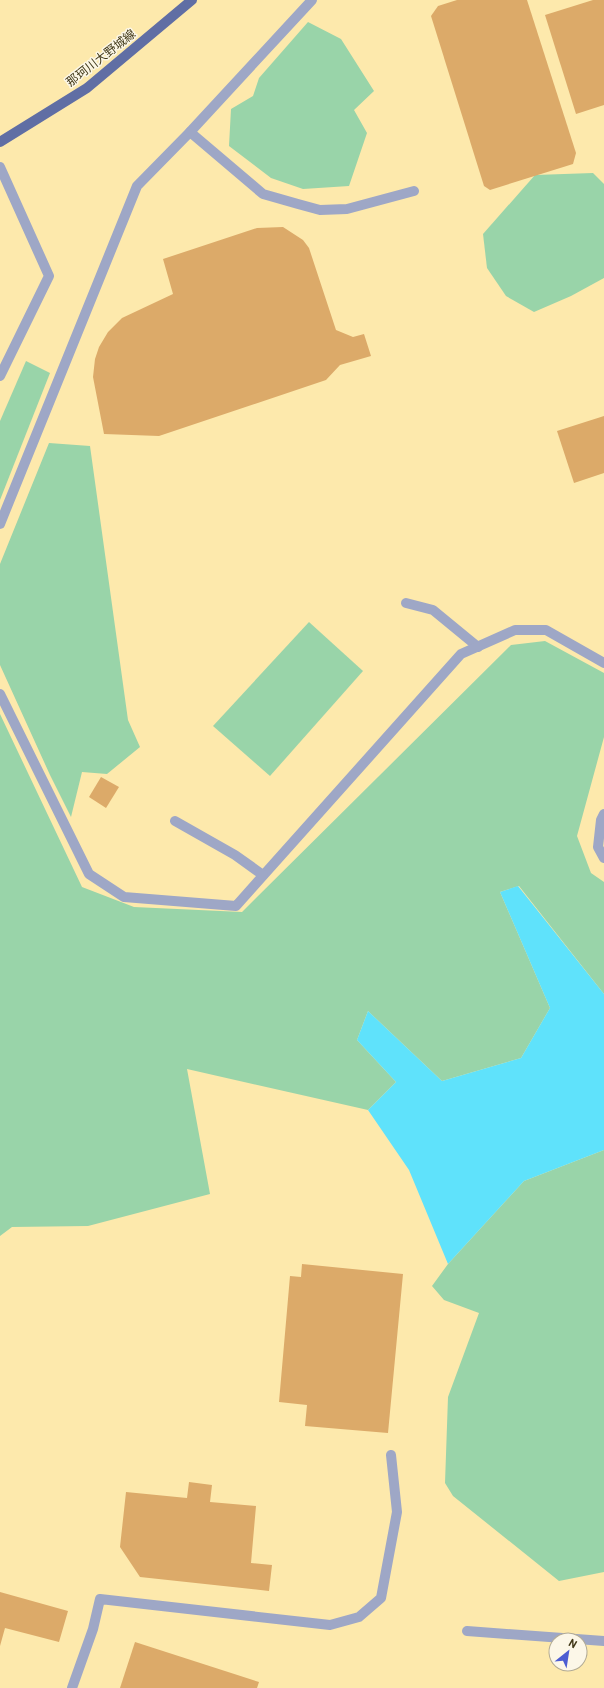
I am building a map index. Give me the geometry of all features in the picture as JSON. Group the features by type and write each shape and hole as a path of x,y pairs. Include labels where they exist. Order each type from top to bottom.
{"main road":[{"name":"那珂川大野城線","path":"0,142 87,88 192,0"}],"street":[{"path":"0,524 137,186 190,132 312,0"},
{"path":"190,132 263,194 320,210 347,209 414,191"},
{"path":"0,167 49,276 0,376"},
{"path":"406,603 433,610 478,647"},
{"path":"0,694 89,874 124,897 236,906 461,654 515,630 546,630 604,664"},
{"path":"604,814 601,820 598,847 604,858"},
{"path":"175,821 235,855 263,875"},
{"path":"72,1688 93,1629 100,1599 330,1625 359,1617 381,1598 397,1512 391,1455"},
{"path":"467,1631 604,1641"}],"green space":[{"path":"308,22 341,39 374,91 354,110 367,133 349,186 303,189 271,178 229,146 231,109 253,96 259,78"},
{"path":"593,173 604,184 604,278 571,296 534,312 506,296 487,268 483,234 535,175"},
{"path":"26,361 50,373 0,500 0,421"},
{"path":"49,443 90,446 128,720 140,747 107,774 82,772 71,817 50,775 0,665 0,564"},
{"path":"309,622 363,671 270,776 213,726"},
{"path":"545,641 604,673 604,737 577,836 591,873 604,882 604,994 519,886 500,892 550,1008 521,1058 442,1081 368,1011 357,1040 396,1082 368,1110 187,1069 210,1194 88,1226 12,1227 0,1236 0,714 82,887 134,907 242,912 511,645"},
{"path":"604,1150 604,1572 559,1581 453,1496 445,1483 448,1397 479,1313 444,1300 432,1286 448,1264 524,1181"}],"water":[{"path":"518,886 604,994 604,1150 524,1181 448,1264 409,1170 368,1110 396,1082 357,1040 368,1011 442,1081 521,1058 550,1008 500,892"}],"building":[{"path":"457,0 527,0 576,153 573,164 490,190 484,186 431,16 438,6"},
{"path":"593,0 604,0 604,105 576,114 545,15"},
{"path":"283,227 303,240 309,248 336,330 353,337 364,334 371,356 340,365 326,380 159,436 104,434 93,377 95,359 99,347 108,332 122,318 173,294 163,259 257,228"},
{"path":"604,416 604,473 574,483 557,431"},
{"path":"101,777 119,787 106,808 89,797"},
{"path":"302,1264 403,1274 388,1433 305,1426 307,1405 279,1402 290,1276 301,1277"},
{"path":"189,1482 212,1485 210,1502 256,1506 251,1563 272,1565 269,1591 140,1577 120,1547 126,1492 187,1498"},
{"path":"0,1592 68,1611 59,1642 5,1628 0,1646"},
{"path":"135,1642 259,1682 257,1688 120,1688"}]}
